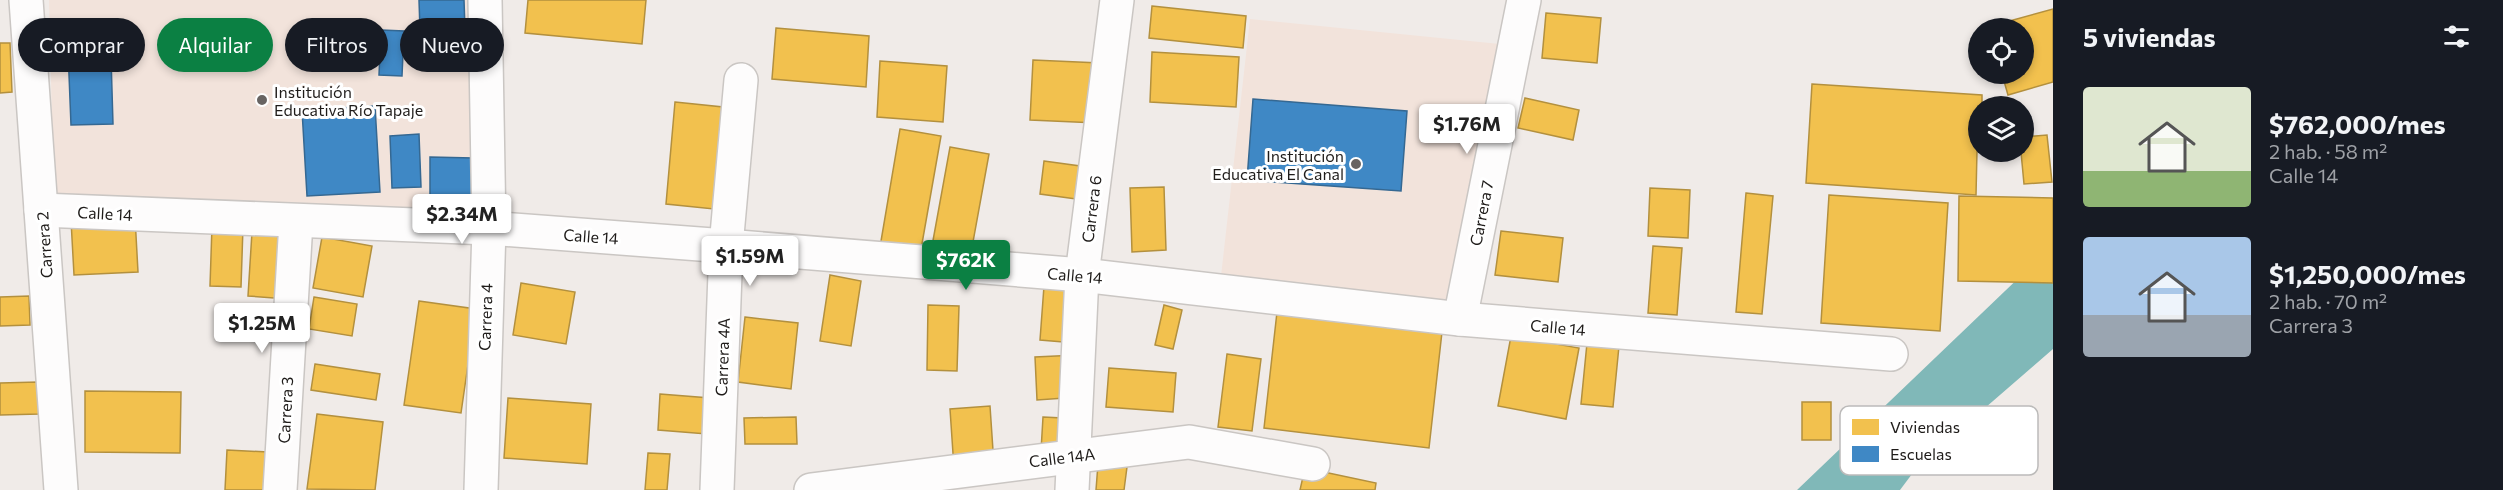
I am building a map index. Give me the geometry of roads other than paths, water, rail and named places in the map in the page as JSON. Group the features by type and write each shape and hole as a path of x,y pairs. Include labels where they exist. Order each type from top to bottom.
{"street":[{"name":"Carrera 2","path":"26,0 61,490"},
{"name":"Carrera 4","path":"481,490 489,228 485,0"},
{"name":"Carrera 6","path":"1072,490 1082,275 1117,0"},
{"name":"Carrera 7","path":"1460,320 1524,0"},
{"name":"Carrera 4A","path":"717,490 726,246 741,80"},
{"name":"Calle 14","path":"41,210 489,228 726,246 1082,275 1460,320 1891,354"},
{"name":"Carrera 3","path":"280,490 296,222"},
{"name":"Calle 14A","path":"811,490 1189,442 1313,464"}],"water":[{"path":"2053,245 2053,349 1987,406 1885,406"},
{"path":"1840,449 1840,475 1911,475 1900,490 1797,490"}],"place":[{"name":"Institución Educativa Río Tapaje","path":"262,100"},
{"name":"Institución Educativa El Canal","path":"1356,164"}]}
